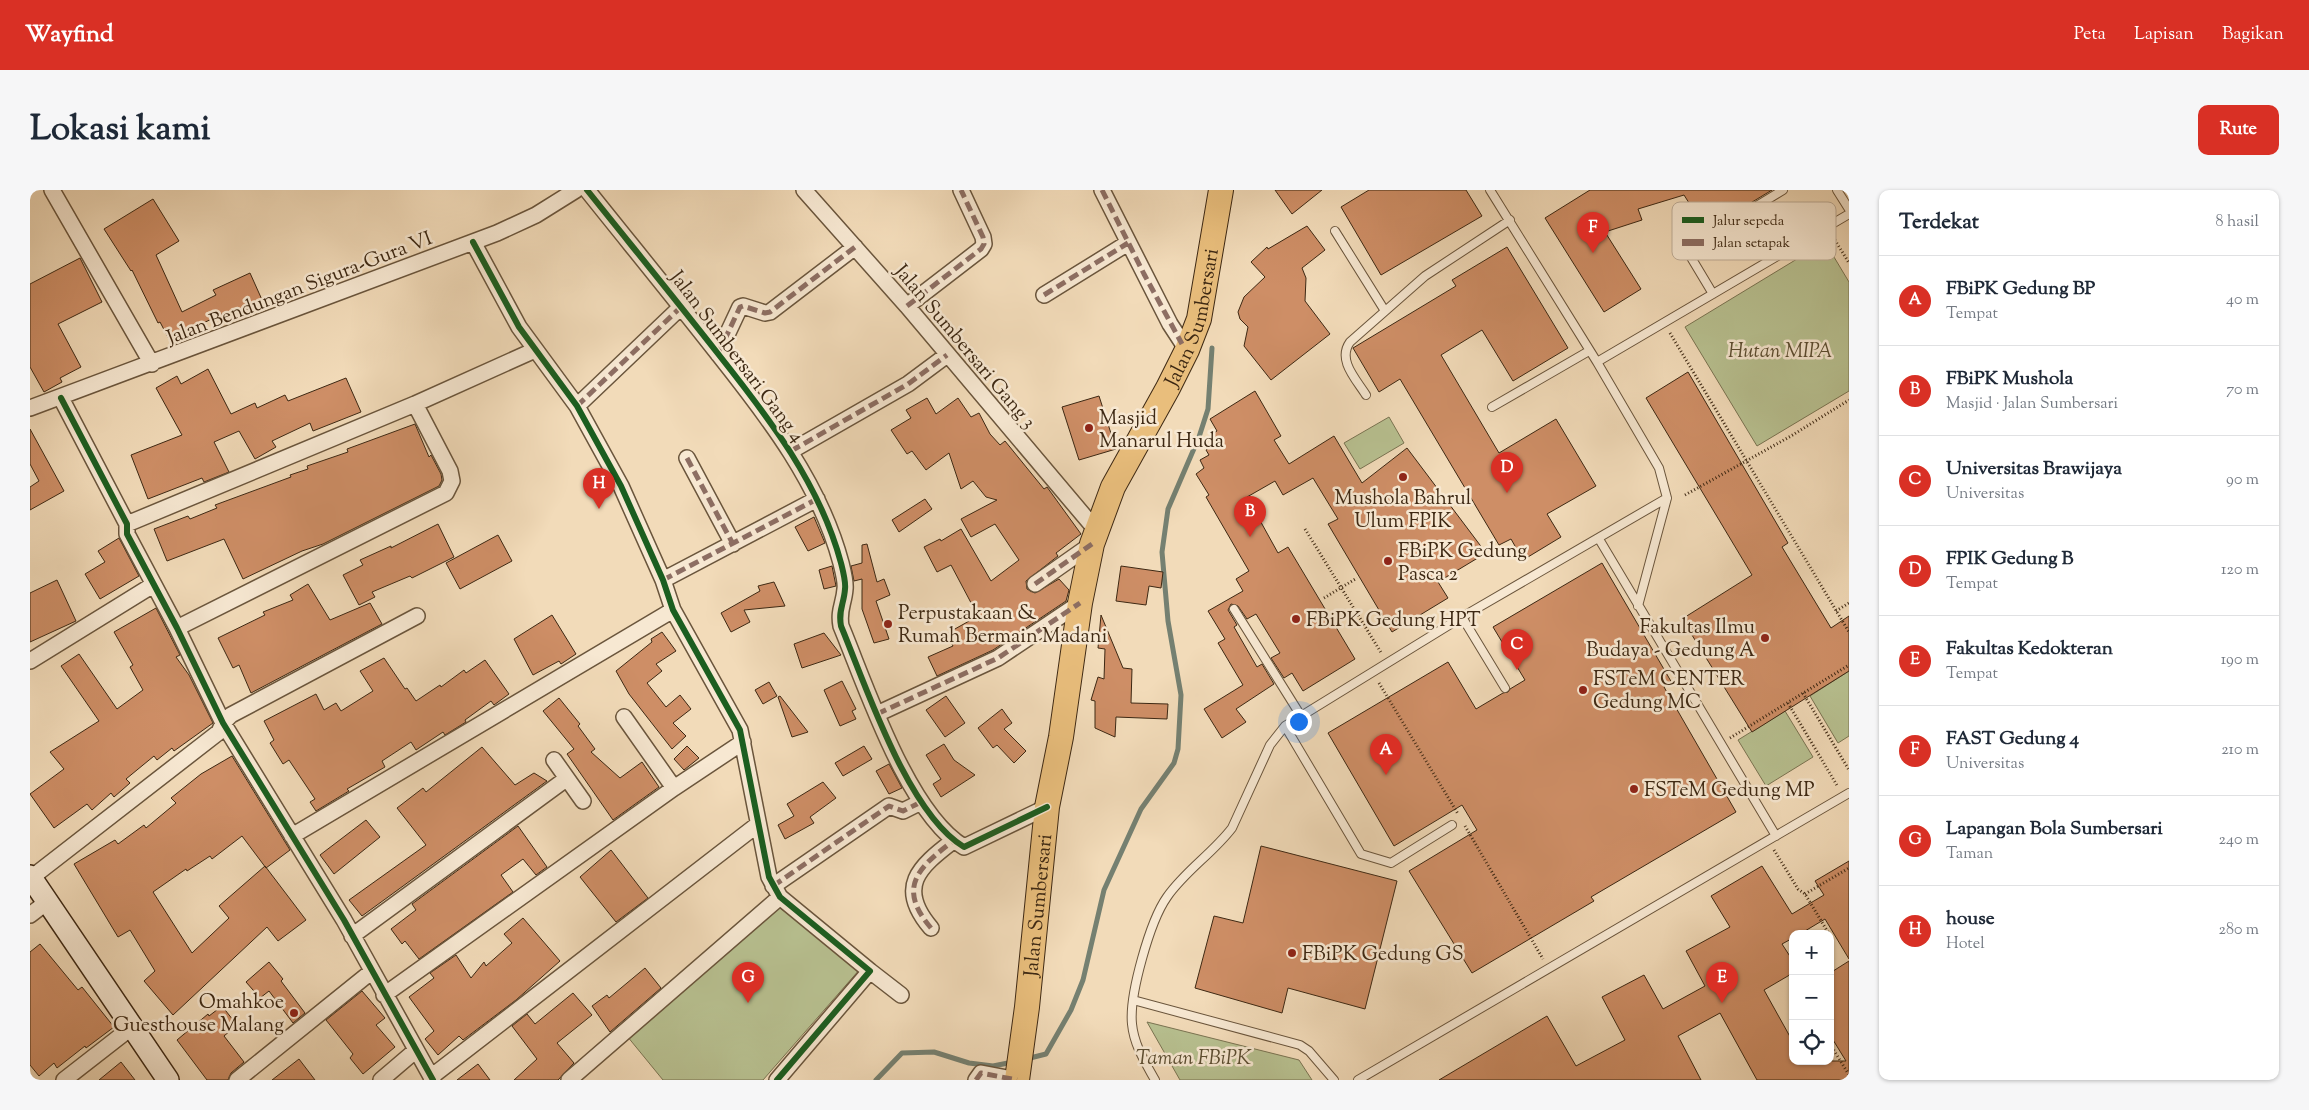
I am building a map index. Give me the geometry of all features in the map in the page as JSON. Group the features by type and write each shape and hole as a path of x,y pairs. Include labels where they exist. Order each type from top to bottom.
{"main road":[{"name":"Jalan Sumbersari","path":"1018,1070 1047,808 1061,737 1080,603 1094,537 1113,487 1199,319 1221,190"},
{"path":"31,877 168,1080"}],"street":[{"path":"52,190 152,364"},
{"name":"Jalan Bendungan Sigura-Gura VI","path":"30,408 152,364 473,242 536,215 576,190"},
{"name":"Jalan Sumbersari Gang 4","path":"587,190 763,409 791,451 817,500 830,530 841,564 845,589 839,613 841,626 877,714 912,789 952,841"},
{"name":"Jalan Sumbersari Gang 3","path":"804,190 907,306 1094,537"},
{"path":"907,306 981,249 984,244 983,237 961,190"},
{"path":"1102,190 1184,347"},
{"path":"473,242 519,327 577,406 621,486 663,580 673,610 740,730 757,825 769,877 777,891 870,971 901,995"},
{"path":"1044,295 1128,243"},
{"path":"718,354 740,307 743,306 765,313 770,312 855,247"},
{"path":"577,406 682,306"},
{"path":"127,524 415,404 535,350"},
{"path":"791,451 908,384 947,355"},
{"path":"61,398 127,524 127,534 152,585 177,628 224,723 352,936 432,1079 757,825"},
{"path":"177,628 446,493 452,481 450,471 415,404"},
{"path":"687,458 733,544"},
{"path":"663,580 817,500"},
{"path":"1035,584 1094,537"},
{"path":"30,661 152,585"},
{"path":"877,714 998,658 1080,603"},
{"path":"292,836 673,610"},
{"path":"31,877 219,732 232,714 417,616"},
{"path":"624,717 674,788"},
{"path":"384,995 674,788 743,742"},
{"path":"554,760 583,801"},
{"path":"352,936 566,778"},
{"path":"569,1080 777,891 889,806 903,811 921,802"},
{"path":"931,928 914,896 913,886 920,870 952,841 964,847 1047,808"},
{"path":"30,915 47,902"},
{"path":"777,1080 870,971"},
{"path":"237,1080 371,972"},
{"path":"64,1080 132,1027"},
{"path":"381,1080 415,1050"},
{"path":"976,1080 981,1073 1018,1070"}],"lane":[{"path":"1490,190 1597,362 1659,468 1667,498 1638,606"},
{"path":"1763,202 1783,190"},
{"path":"1837,190 1849,209"},
{"path":"1836,223 1849,214"},
{"path":"1366,396 1346,361 1345,349 1350,342 1425,276 1510,220"},
{"path":"1335,231 1385,311"},
{"path":"1693,260 1713,294"},
{"path":"1597,362 1772,260"},
{"path":"1492,407 1589,351"},
{"path":"1155,1080 1135,1042 1132,1024 1133,1000 1147,943 1156,917 1166,897 1188,872 1225,838 1232,828 1270,745 1285,726 1462,617 1667,498"},
{"path":"1599,539 1776,836"},
{"path":"1234,609 1301,716"},
{"path":"1462,617 1505,688"},
{"path":"1285,726 1361,854 1391,863 1452,825"},
{"path":"1358,1080 1846,795"},
{"path":"1133,1000 1300,1045 1309,1051 1334,1080"}],"path":[{"path":"1836,241 1849,263"},
{"path":"1664,323 1849,632"},
{"path":"1685,494 1746,461 1849,400"},
{"path":"1305,529 1388,662"},
{"path":"1324,598 1357,578"},
{"path":"1836,611 1849,603"},
{"path":"1721,744 1849,665"},
{"path":"1803,693 1849,770"},
{"path":"1788,703 1846,795"},
{"path":"1768,841 1798,889 1805,894 1826,930"},
{"path":"1805,894 1849,868"},
{"path":"1834,1051 1849,1075"}],"green space":[{"name":"Hutan MIPA","path":"1795,260 1836,260 1849,282 1849,391 1757,446 1685,327"},
{"path":"1389,417 1404,443 1360,469 1344,443"},
{"path":"1849,671 1849,736 1838,743 1810,696"},
{"path":"1785,711 1813,757 1766,786 1738,740"},
{"path":"780,908 860,969 763,1080 663,1080 627,1036 774,910"},
{"name":"Taman FBiPK","path":"1147,1022 1299,1060 1312,1080 1180,1080"}],"building":[{"path":"1275,190 1322,190 1292,214"},
{"path":"1369,190 1466,190 1482,216 1381,275 1341,207"},
{"path":"1590,190 1772,190 1752,202 1688,202 1684,195 1638,209 1642,220 1605,232 1641,289 1604,312 1545,218"},
{"path":"153,199 179,241 156,255 182,312 216,295 213,290 250,273 263,302 227,319 224,313 191,329 195,336 172,345 160,322 158,323 132,270 104,229"},
{"path":"1307,226 1325,250 1302,268 1306,278 1305,301 1330,334 1271,380 1244,346 1248,327 1240,319 1238,312 1244,297 1265,277 1251,262 1267,247 1268,249"},
{"path":"1507,247 1568,348 1513,381 1482,330 1441,355 1499,453 1556,419 1596,486 1547,514 1561,537 1523,560 1511,539 1499,545 1400,379 1379,392 1353,348 1456,286 1452,280"},
{"path":"80,258 102,302 58,324 81,367 60,378 62,382 44,392 30,367 30,284"},
{"path":"208,369 231,414 255,403 257,408 285,395 288,401 346,378 361,412 313,431 310,423 272,441 276,447 255,459 239,431 214,442 229,472 204,482 202,478 148,499 131,455 182,435 156,388 177,376 181,384"},
{"path":"1688,372 1788,543 1782,547 1831,628 1849,616 1849,671 1752,732 1682,619 1752,575 1646,398"},
{"path":"1255,391 1281,436 1274,440 1289,464 1334,436 1362,483 1407,448 1486,553 1438,582 1448,598 1392,632 1328,524 1338,519 1313,478 1283,495 1275,481 1247,497 1278,553 1288,547 1355,659 1303,691 1292,673 1284,678 1271,658 1280,653 1256,614 1247,619 1238,606 1231,604 1228,610 1237,625 1234,627 1257,667 1262,664 1274,684 1236,709 1246,722 1222,738 1204,709 1243,685 1218,643 1225,639 1208,611 1243,591 1236,579 1249,571 1206,497 1209,495 1196,474 1204,468 1200,460 1209,455 1206,450 1214,444 1209,436 1217,431 1210,419"},
{"name":"Masjid Manarul Huda","path":"1099,396 1116,449 1079,460 1062,407"},
{"path":"927,398 936,414 958,398 971,417 979,413 990,434 1000,445 1005,441 1044,489 1047,487 1081,534 1056,553 1058,556 1026,581 1027,589 1035,593 1059,579 1069,590 1066,601 993,650 937,676 928,657 953,646 946,634 978,616 951,565 937,572 924,547 940,539 941,541 961,529 991,581 1019,560 995,524 971,537 961,519 997,500 986,497 973,481 961,489 949,453 926,470 912,451 907,454 891,430 911,418 906,410"},
{"path":"415,424 429,457 431,455 441,474 442,480 439,486 323,544 302,551 243,579 224,539 167,561 154,529 188,516 190,519 217,508 215,505 291,477 290,475 308,469 307,466 348,452 347,449"},
{"path":"30,429 64,491 30,510 30,487 39,481 30,464"},
{"path":"925,499 932,509 899,532 892,520"},
{"path":"814,517 825,543 808,551 795,527"},
{"path":"438,524 454,557 412,578 410,576 372,592 375,597 359,605 343,575 363,565 360,560 391,546 391,548"},
{"path":"498,535 512,561 460,589 446,563"},
{"path":"119,538 139,576 100,599 85,574 105,562 98,551"},
{"path":"867,544 877,582 884,579 890,595 876,601 889,639 874,643 862,609 862,579 854,581 851,566 862,563 862,545"},
{"path":"1602,563 1672,683 1664,687 1736,812 1591,897 1594,901 1472,973 1409,871 1477,830 1462,805 1394,846 1328,733 1448,662 1476,709 1508,692 1525,680 1493,627"},
{"path":"832,566 836,586 824,589 819,570"},
{"path":"1121,566 1163,572 1161,588 1149,586 1146,605 1116,601"},
{"path":"57,580 76,621 30,642 30,593"},
{"path":"774,582 785,606 744,610 750,622 731,632 721,613 760,591 758,586"},
{"path":"308,584 330,620 370,603 382,624 251,693 239,665 233,668 218,638 265,615 263,612 293,600 290,595"},
{"path":"156,608 180,655 176,657 189,675 213,723 174,751 172,748 157,760 154,756 126,779 130,783 114,797 111,793 92,810 87,804 54,828 30,794 64,769 50,752 99,721 61,666 79,654 117,709 143,690 130,667 133,665 114,632"},
{"path":"552,615 576,654 561,664 559,661 533,675 514,639"},
{"path":"1101,615 1123,668 1132,669 1131,703 1168,704 1167,719 1116,717 1115,737 1095,728 1095,701 1091,700 1098,677 1104,679 1105,649 1098,648"},
{"path":"662,632 676,651 656,664 662,671 647,683 666,707 680,695 691,709 673,723 686,736 672,749 629,694 616,671 652,642 651,639"},
{"path":"824,633 841,655 802,668 794,644"},
{"path":"384,658 405,689 407,688 416,701 440,685 441,687 464,670 466,673 485,660 509,694 494,705 491,701 465,720 466,722 445,735 443,732 416,750 411,742 382,761 385,767 347,789 349,791 316,811 310,802 315,799 289,760 283,764 270,743 274,740 264,721 316,694 324,710 336,703 341,711 373,691 360,671"},
{"path":"842,681 856,709 852,711 856,719 840,726 824,690"},
{"path":"769,682 777,696 763,704 755,690"},
{"path":"780,696 808,732 792,737 778,697"},
{"path":"946,696 965,723 945,737 926,710"},
{"path":"559,698 580,724 578,726 595,749 591,752 620,778 642,762 659,787 613,820 567,754 574,749 543,711"},
{"path":"1002,709 1012,723 1004,729 1026,751 1014,763 997,745 993,748 978,728"},
{"path":"944,744 954,760 975,775 941,797 933,784 941,779 926,755"},
{"path":"687,746 699,758 684,770 674,759"},
{"path":"864,746 872,759 843,776 835,763"},
{"path":"482,747 515,785 534,773 547,781 362,916 349,900 426,845 397,808 423,788 426,792"},
{"path":"232,756 290,850 266,868 306,920 278,941 267,927 173,1015 144,981 155,971 130,930 118,937 74,864 115,840 118,844 144,825 146,828 176,803 171,798 201,774","holes":["242,836 265,866 219,906 229,918 192,953 153,892 186,869 187,871 210,856 212,859"]},
{"path":"889,764 902,788 889,794 876,771"},
{"path":"823,782 836,798 810,817 814,823 785,839 778,825 794,816 787,804"},
{"path":"366,820 380,837 334,874 320,855"},
{"path":"518,826 547,867 536,875 523,859 501,875 513,892 419,959 405,941 402,944 391,929 416,910 412,904"},
{"name":"FBiPK Gedung GS","path":"1261,846 1397,881 1365,1009 1288,988 1282,1013 1195,988 1214,916 1243,923"},
{"path":"611,850 648,898 616,922 580,877"},
{"path":"1849,861 1849,959 1834,934 1834,930 1832,930 1825,919 1807,930 1789,930 1789,940 1782,944 1789,955 1789,975 1764,990 1789,1035 1789,1065 1834,1065 1834,1061 1846,1061 1834,1042 1834,970 1849,961 1849,1080 1757,1080 1720,1013 1678,1036 1701,1080 1439,1080 1547,1016 1576,1066 1625,1040 1602,997 1644,975 1663,1009 1705,986 1686,951 1730,927 1711,896 1762,866 1792,914 1824,895 1815,881"},
{"path":"523,918 560,961 516,1000 463,1040 459,1036 438,1055 425,1039 434,1031 409,997 434,978 430,973 456,955 471,978 484,962 486,966 512,943 504,934"},
{"path":"40,944 78,990 82,987 114,1027 86,1048 85,1046 57,1068 54,1063 39,1076 30,1065 30,952"},
{"path":"269,962 283,979 281,981 305,1013 293,1023 269,991 260,998 246,982"},
{"path":"645,968 661,988 610,1032 592,1006 607,995 609,998"},
{"path":"362,991 385,1018 376,1025 395,1047 363,1074 350,1058 353,1054 326,1020"},
{"path":"573,993 592,1015 557,1043 574,1063 558,1080 514,1080 537,1059 512,1026 527,1014 535,1024"},
{"path":"222,1006 237,1025 224,1036 244,1062 231,1073 228,1080 207,1080 177,1040 208,1014 209,1016"},
{"path":"299,1059 315,1080 272,1080"},
{"path":"121,1062 135,1080 99,1080"},
{"path":"478,1064 490,1080 457,1080"}],"waterway":[{"path":"1026,1059 1046,1054 1071,1010 1083,980 1104,890 1141,809 1174,763 1178,749 1181,695 1168,621 1162,552 1168,509 1199,437 1208,409 1212,348"},
{"path":"876,1080 902,1053 934,1052 969,1063 993,1066 1013,1062"}],"marked path":[{"path":"907,306 981,249 984,244 983,237 961,190"},
{"path":"1102,190 1182,344"},
{"path":"1044,295 1128,243"},
{"path":"718,354 740,307 743,306 765,313 770,312 855,247"},
{"path":"577,406 682,306"},
{"path":"791,451 908,384 947,355"},
{"path":"687,458 733,544"},
{"path":"663,580 817,499"},
{"path":"1035,584 1092,544"},
{"path":"877,714 998,658 1080,603"},
{"path":"773,886 889,806 903,811 921,802"},
{"path":"931,928 915,901 914,889 916,879 930,860 953,841"},
{"path":"976,1080 981,1073 1017,1080"}],"cycle path":[{"path":"587,190 756,403 791,453 806,479 832,534 843,569 845,586 840,616 841,626 891,747 925,807 944,830 964,847 1047,807"},
{"path":"473,242 519,327 577,406 621,486 663,580 673,610 740,730 769,877 780,897 870,971 777,1080"},
{"path":"61,398 127,524 127,534 177,628 223,723 344,920 433,1080"}],"place":[{"name":"FAST Gedung 4","path":"1593,253"},
{"name":"Masjid Manarul Huda","path":"1089,428"},
{"name":"Mushola Bahrul Ulum FPIK","path":"1403,477"},
{"name":"FPIK Gedung B","path":"1507,493"},
{"name":"house","path":"599,509"},
{"name":"FBiPK Mushola","path":"1250,537"},
{"name":"FBiPK Gedung Pasca 2","path":"1388,561"},
{"name":"FBiPK Gedung HPT","path":"1296,619"},
{"name":"Perpustakaan & Rumah Bermain Madani","path":"888,624"},
{"name":"Fakultas Ilmu Budaya - Gedung A","path":"1765,638"},
{"name":"Universitas Brawijaya","path":"1517,670"},
{"name":"FSTeM CENTER Gedung MC","path":"1583,690"},
{"name":"FBiPK Gedung BP","path":"1386,775"},
{"name":"FSTeM Gedung MP","path":"1634,789"},
{"name":"FBiPK Gedung GS","path":"1292,953"},
{"name":"Lapangan Bola Sumbersari","path":"748,1003"},
{"name":"Fakultas Kedokteran","path":"1722,1003"},
{"name":"Omahkoe Guesthouse Malang","path":"294,1013"}]}
